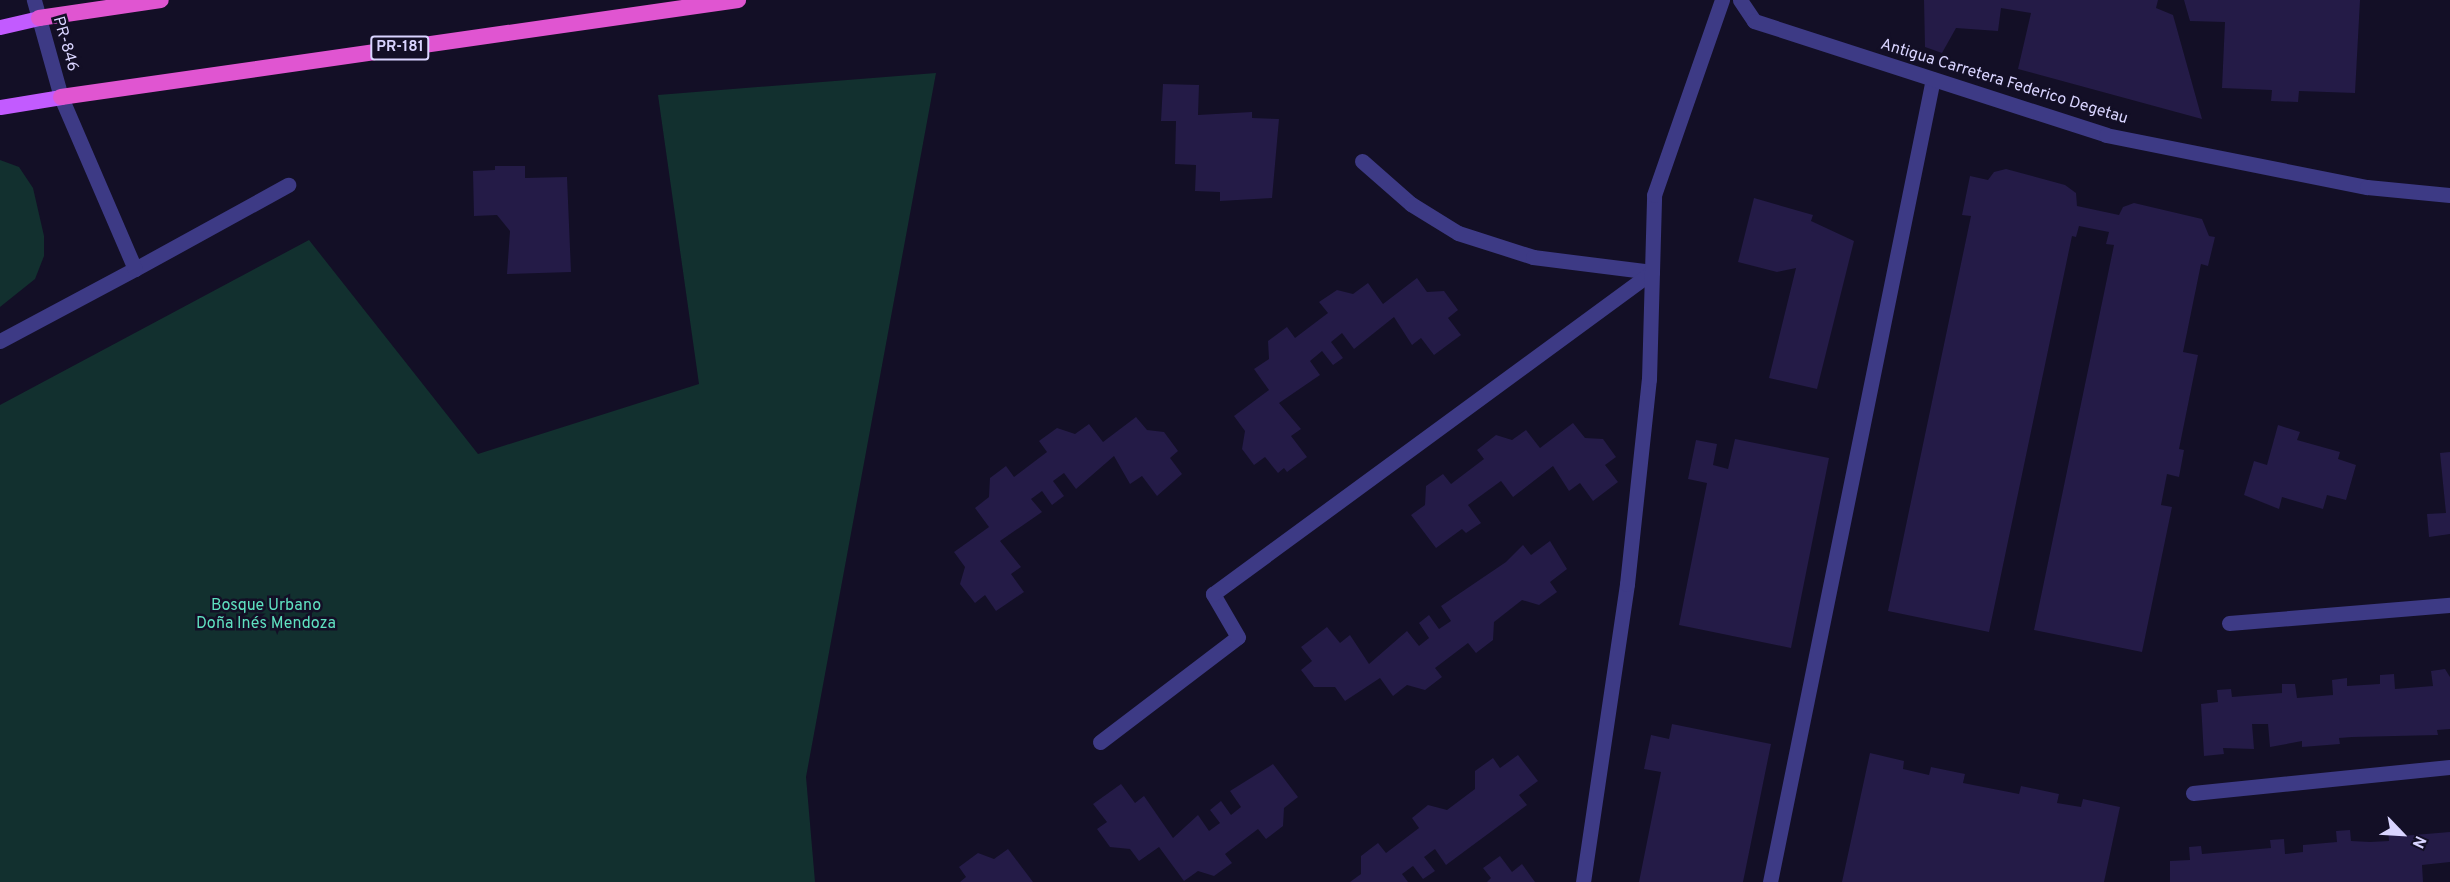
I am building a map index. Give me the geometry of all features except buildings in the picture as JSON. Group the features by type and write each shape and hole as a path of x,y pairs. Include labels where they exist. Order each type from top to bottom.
{"highway":[{"path":"39,18 161,0"},
{"name":"PR-181","path":"61,97 738,0"}],"main road":[{"path":"0,27 39,18"},
{"name":"PR-181","path":"0,107 61,97"}],"street":[{"name":"PR-846","path":"34,0 61,97"},
{"path":"1583,882 1627,584 1649,379 1654,195 1722,0"},
{"name":"Antigua Carretera Federico Degetau","path":"1740,0 1754,21 2106,135 2367,188 2450,195"},
{"path":"1770,882 1933,79"},
{"path":"61,97 135,269"},
{"path":"1362,161 1410,204 1458,233 1533,257 1652,272"},
{"path":"0,341 288,185"},
{"path":"1100,742 1238,638 1213,594 1652,272"},
{"path":"2229,622 2450,605"},
{"path":"2193,793 2450,767"}],"green space":[{"name":"Bosque Urbano Doña Inés Mendoza","path":"936,73 806,777 815,882 0,882 0,405 309,240 478,454 699,384 658,95"},
{"path":"0,160 19,167 33,188 44,236 44,256 35,279 0,307"}]}
